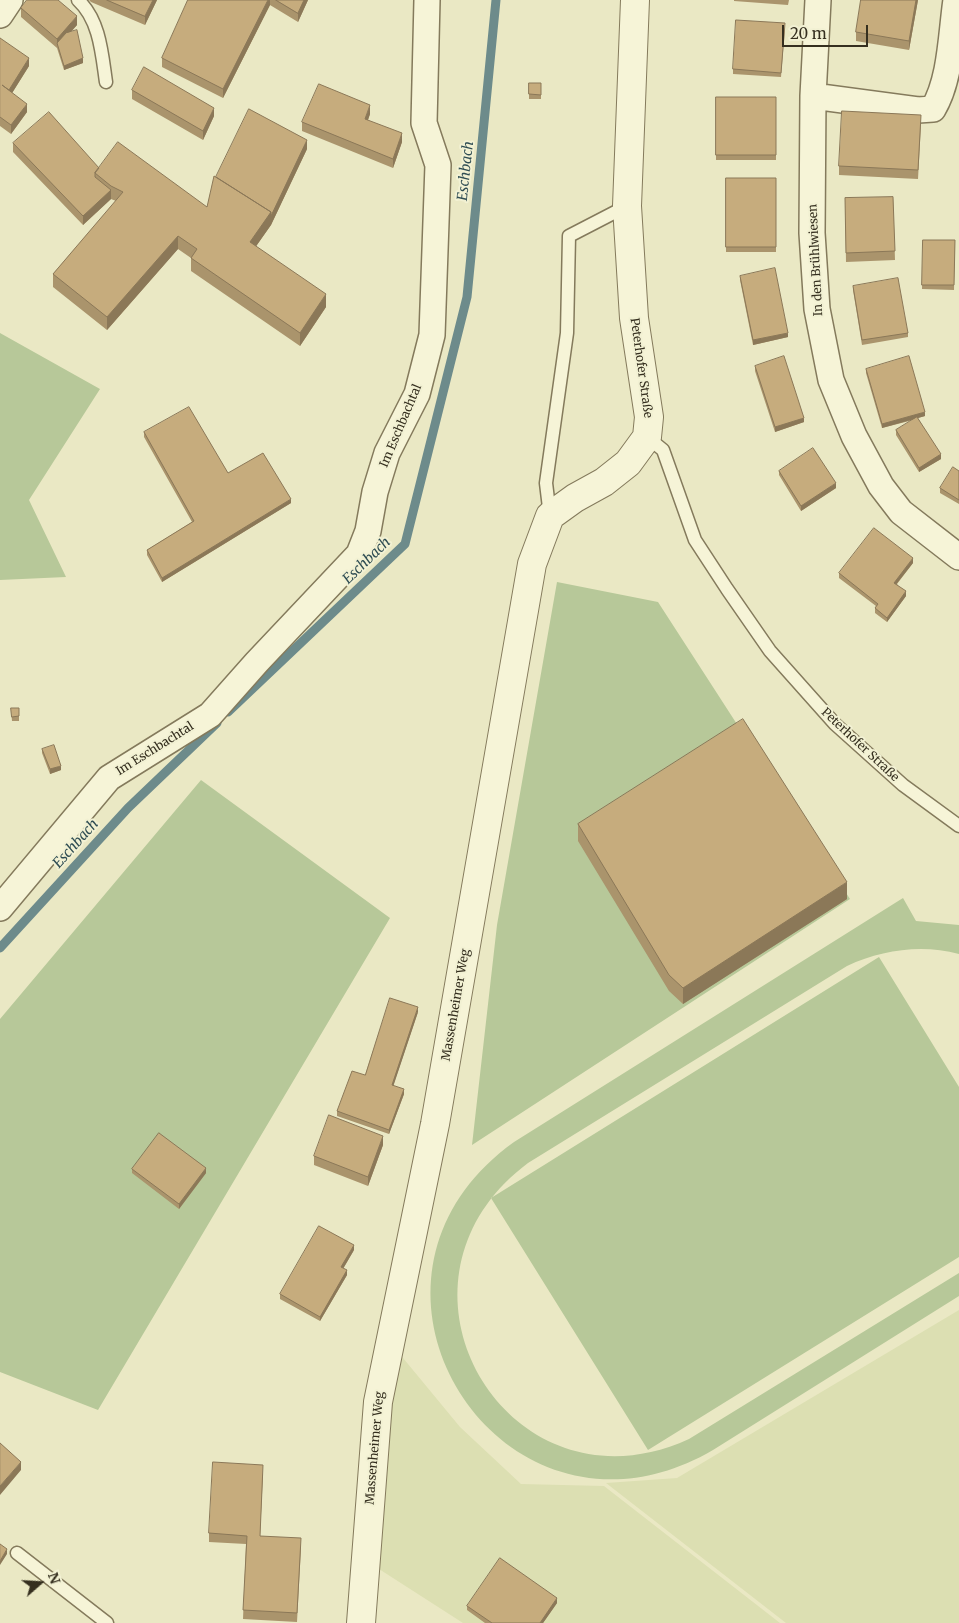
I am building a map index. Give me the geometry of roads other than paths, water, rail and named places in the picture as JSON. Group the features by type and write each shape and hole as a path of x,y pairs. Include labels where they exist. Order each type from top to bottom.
{"street":[{"path":"0,15 10,0"},
{"name":"Im Eschbachtal","path":"0,908 109,778 210,714 359,554 368,531 375,492 388,453 417,394 432,335 438,165 424,122 427,0"},
{"name":"Peterhofer Straße","path":"635,0 627,206 634,318 649,417 647,436"},
{"name":"In den Brühlwiesen","path":"818,0 813,96 812,233 817,309 831,380 854,436 881,486 901,512 959,557"},
{"path":"813,96 918,110 933,109 940,98 945,78 956,0"},
{"path":"550,516 575,498 604,482 622,468 628,463 647,436"},
{"name":"Massenheimer Weg","path":"357,1620 378,1402 435,1124 532,564 550,516"}],"lane":[{"path":"78,0 90,14 96,31 106,82"},
{"path":"550,516 546,483 567,333 570,236 627,206"},
{"name":"Peterhofer Straße","path":"647,436 663,450 695,540 770,651 835,724 903,786 959,826"},
{"path":"17,1553 107,1623"}],"waterway":[{"name":"Eschbach","path":"228,712 405,544 467,297 496,0"},
{"name":"Eschbach","path":"0,948 128,808 217,723"}]}
